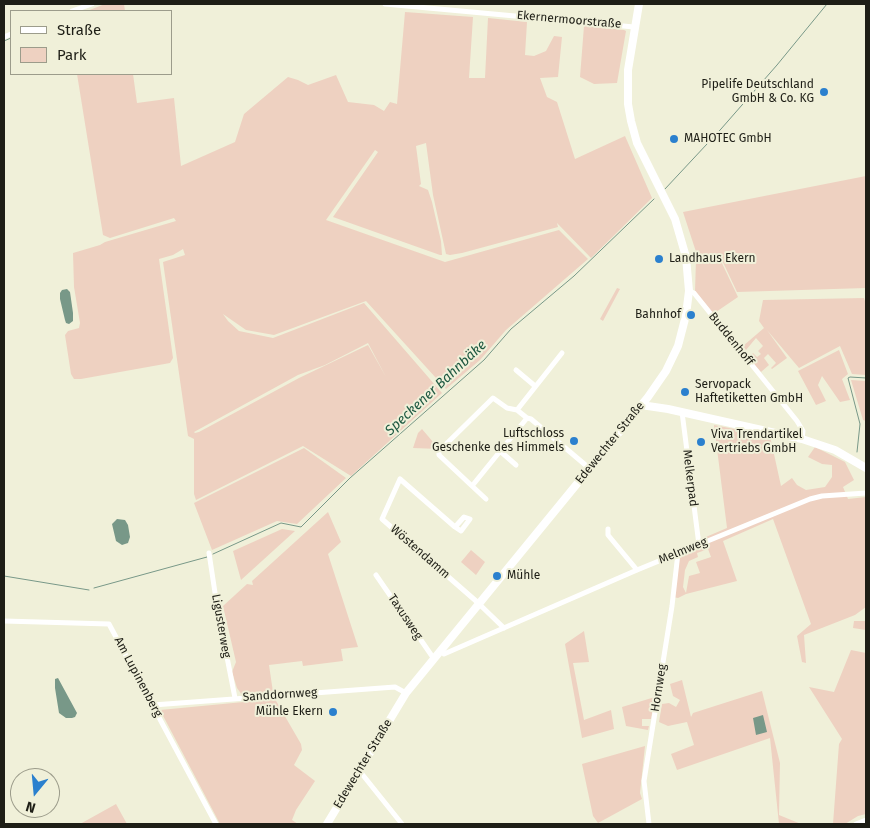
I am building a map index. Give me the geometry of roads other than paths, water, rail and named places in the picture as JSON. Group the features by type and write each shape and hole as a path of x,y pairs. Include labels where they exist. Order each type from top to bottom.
{"main road":[{"name":"Edewechter Straße","path":"327,824 406,693 648,397 666,371 678,346 686,315 689,291 686,257 680,233 670,208 642,153 631,121 627,86 634,27 639,4"},
{"path":"648,397 666,408"},
{"path":"641,405 666,408 802,439 835,450 866,468"}],"street":[{"path":"75,10 92,4"},
{"name":"Ekernermoorstraße","path":"385,4 634,27"},
{"name":"Buddenhoff","path":"689,291 694,293 797,420 803,431 802,439"},
{"path":"517,410 562,353"},
{"path":"516,370 535,386"},
{"path":"486,499 439,455 439,451 493,398 507,408 517,410 531,419 590,468"},
{"name":"Melkerpad","path":"682,412 699,544"},
{"path":"472,486 528,418"},
{"path":"500,451 516,465"},
{"name":"Wöstendamm","path":"455,527 400,478 382,519 479,604"},
{"name":"Melmweg","path":"444,654 678,552 810,499 822,496 866,493"},
{"path":"608,529 608,535 637,570"},
{"name":"Hornweg","path":"649,824 644,781 672,606 678,552"},
{"name":"Ligusterweg","path":"209,553 234,698"},
{"name":"Taxusweg","path":"376,575 434,658"},
{"path":"479,604 504,628"},
{"name":"Am Lupinenberg","path":"4,621 109,624 216,824"},
{"name":"Sanddornweg","path":"153,705 395,687 406,693"},
{"path":"358,772 362,774 402,824"},
{"path":"856,824 866,820"}],"waterway":[{"name":"Speckener Bahnbäke","path":"665,189 721,129 827,4"},
{"path":"4,41 10,38"},
{"name":"Speckener Bahnbäke","path":"213,554 281,523 301,527 350,478 484,360 511,329 574,276 654,199"},
{"path":"857,452 860,424 848,378 866,378"},
{"name":"Speckener Bahnbäke","path":"94,588 207,557"},
{"name":"Speckener Bahnbäke","path":"4,576 89,590"}],"place":[{"name":"Pipelife Deutschland GmbH & Co. KG","path":"824,92"},
{"name":"MAHOTEC GmbH","path":"674,139"},
{"name":"Landhaus Ekern","path":"659,259"},
{"name":"Bahnhof","path":"691,315"},
{"name":"Servopack Haftetiketten GmbH","path":"685,392"},
{"name":"Luftschloss Geschenke des Himmels","path":"574,441"},
{"name":"Viva Trendartikel Vertriebs GmbH","path":"701,442"},
{"name":"Mühle","path":"497,576"},
{"name":"Mühle Ekern","path":"333,712"}]}
